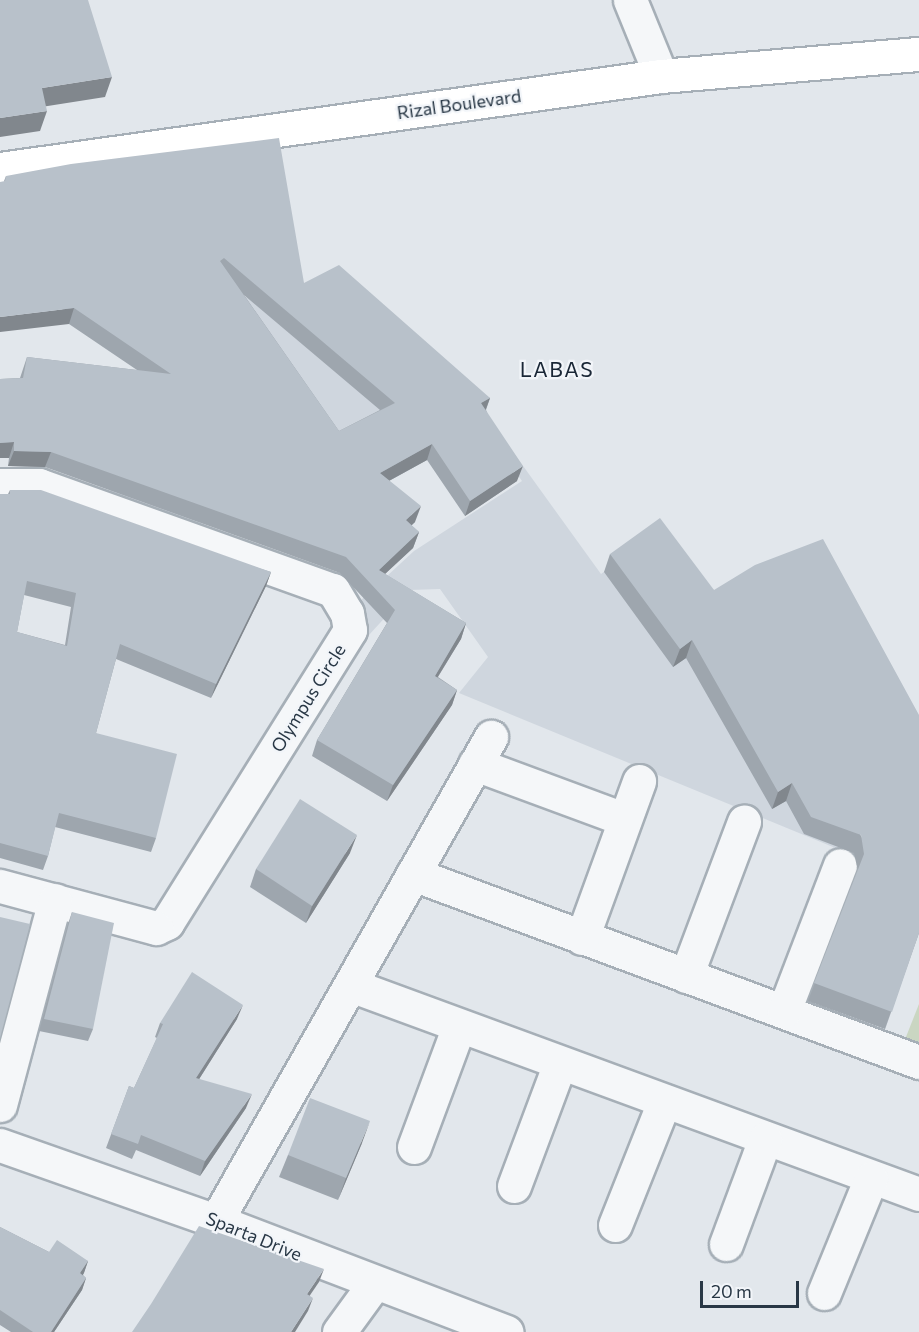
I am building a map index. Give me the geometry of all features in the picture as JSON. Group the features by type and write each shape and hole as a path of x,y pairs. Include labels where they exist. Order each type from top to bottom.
{"main road":[{"name":"Rizal Boulevard","path":"0,169 661,76 919,54"}],"street":[{"path":"630,0 661,76"},
{"name":"Olympus Circle","path":"0,485 39,485 333,590 347,613 350,630 167,923 156,928 0,885"},
{"path":"216,1221 275,1112 353,986 483,750 624,819"},
{"path":"582,938 639,781"},
{"path":"686,976 744,822"},
{"path":"784,1011 840,865"},
{"path":"413,874 919,1062"},
{"path":"0,1106 55,900"},
{"path":"353,986 919,1194"},
{"path":"414,1147 459,1026"},
{"path":"514,1186 560,1063"},
{"path":"615,1226 664,1102"},
{"path":"726,1244 765,1139"},
{"name":"Sparta Drive","path":"0,1145 216,1221 374,1284 507,1332"},
{"path":"824,1293 871,1178"},
{"path":"339,1332 374,1284"}],"shaded area":[{"path":"279,291 487,416 601,574 654,535 919,932 885,1030 795,997 850,854 459,693 488,657 440,589 410,590 369,635 360,601 414,551 522,481 485,428 367,493 200,519 200,523 110,491 107,486 153,428 224,300"}],"green space":[{"path":"919,1004 919,1048 904,1042"}],"building":[{"path":"0,0 88,0 112,77 42,88 47,111 0,118"},
{"path":"279,138 304,283 339,265 490,398 481,403 523,466 470,501 432,444 380,473 421,506 406,520 419,532 379,570 466,623 435,676 457,690 393,785 317,740 395,610 346,557 51,452 14,451 14,442 0,443 0,379 23,378 27,357 171,374 74,308 0,317 0,182 5,181 6,176 71,164","holes":["224,258 395,403 339,431 220,261"]},
{"path":"10,490 41,490 271,572 216,684 120,644 96,733 177,754 156,838 59,813 48,856 0,843 0,494 10,494","holes":["27,581 76,593 67,646 17,632"]},
{"path":"660,518 714,590 755,565 823,539 919,715 919,933 892,1012 814,983 864,854 861,835 811,817 792,783 778,792 692,640 680,649 610,554"},
{"path":"300,799 357,835 312,906 256,869"},
{"path":"72,912 114,923 93,1029 44,1019"},
{"path":"0,917 30,924 0,1038"},
{"path":"192,972 243,1005 196,1078 252,1094 205,1161 141,1135 138,1144 111,1134 129,1086 134,1088 163,1024 160,1023"},
{"path":"310,1098 370,1121 346,1178 288,1155"},
{"path":"199,1226 324,1269 307,1294 313,1298 291,1332 132,1332"},
{"path":"0,1227 49,1252 57,1240 88,1261 80,1273 86,1278 51,1332 33,1332 0,1310"}],"district":[{"name":"LABAS","path":"557,369"}]}
